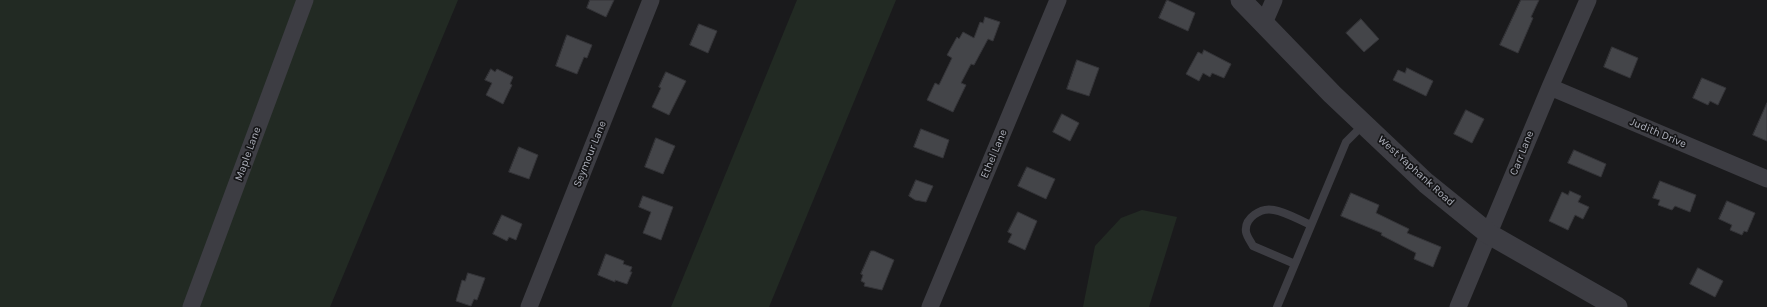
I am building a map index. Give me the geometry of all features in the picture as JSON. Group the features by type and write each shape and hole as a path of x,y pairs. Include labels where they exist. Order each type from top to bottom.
{"street":[{"name":"Maple Lane","path":"191,307 305,0"},
{"name":"Seymour Lane","path":"529,307 651,0"},
{"name":"Ethel Lane","path":"930,307 1058,0"},
{"name":"West Yaphank Road","path":"1241,0 1264,22 1304,66 1426,183 1489,234 1617,307"},
{"path":"1264,22 1274,0"},
{"name":"Carr Lane","path":"1458,307 1588,0"},
{"name":"Judith Drive","path":"1550,87 1767,179"}],"lane":[{"path":"1277,307 1346,142 1364,124"},
{"path":"1295,264 1253,246 1246,231 1250,218 1266,209 1274,210 1311,225"}],"shaded area":[{"path":"0,0 458,0 330,307 0,307"},
{"path":"797,0 896,0 769,307 671,307"},
{"path":"1142,210 1177,217 1149,307 1083,307 1095,246 1121,218"}],"building":[{"path":"590,0 614,0 606,17 587,8"},
{"path":"1167,0 1195,13 1188,31 1159,18"},
{"path":"1521,0 1539,0 1518,53 1500,45"},
{"path":"985,17 1000,22 993,41 988,39 974,65 971,64 961,83 966,85 953,112 927,100 935,83 939,85 952,58 947,55 957,37 959,39 963,32 974,38 980,22 983,23"},
{"path":"1361,19 1379,39 1364,52 1346,33"},
{"path":"699,24 717,31 708,53 690,45"},
{"path":"567,35 592,45 587,58 584,57 577,74 556,66"},
{"path":"1612,47 1638,58 1630,78 1604,67"},
{"path":"1204,50 1231,64 1224,78 1212,73 1210,77 1203,73 1199,81 1186,74 1198,52 1202,54"},
{"path":"1077,60 1099,68 1089,96 1067,89"},
{"path":"1407,68 1433,81 1426,96 1393,80 1398,70 1405,73"},
{"path":"491,69 495,72 497,69 513,77 510,84 512,85 503,104 486,95 492,83 485,80"},
{"path":"666,72 686,81 669,115 652,107 661,88 659,87"},
{"path":"1702,78 1726,88 1718,105 1710,101 1708,105 1693,98"},
{"path":"1767,103 1767,141 1753,135"},
{"path":"1466,110 1484,119 1472,143 1454,134"},
{"path":"1062,114 1079,123 1070,141 1053,132"},
{"path":"921,129 949,140 943,158 914,147"},
{"path":"656,138 675,146 663,174 645,167"},
{"path":"519,147 538,155 529,179 509,172"},
{"path":"1574,150 1606,164 1601,177 1568,163"},
{"path":"1027,167 1055,179 1046,199 1018,186"},
{"path":"916,180 933,186 926,202 915,200 909,196"},
{"path":"1660,181 1696,195 1690,212 1675,206 1672,210 1658,205 1660,200 1653,198"},
{"path":"1570,191 1581,196 1578,202 1589,207 1583,219 1575,215 1568,230 1549,221 1562,192 1568,195"},
{"path":"1351,193 1379,205 1376,213 1409,229 1407,233 1441,247 1433,267 1414,259 1416,253 1381,235 1382,233 1341,216"},
{"path":"643,196 673,207 661,240 643,233 651,212 639,207"},
{"path":"1727,201 1755,213 1747,232 1744,231 1742,235 1730,230 1732,225 1719,219"},
{"path":"1018,212 1037,221 1025,250 1008,242 1012,234 1008,232"},
{"path":"502,215 522,224 516,240 509,237 507,241 493,234"},
{"path":"871,251 894,260 882,290 864,286 865,283 861,281 863,275 861,274"},
{"path":"606,254 624,261 623,264 632,267 630,272 632,272 627,284 615,280 615,282 598,275"},
{"path":"1698,268 1723,281 1715,297 1690,284"},
{"path":"468,273 485,278 477,300 474,299 471,306 456,301 462,280 465,281"}]}
